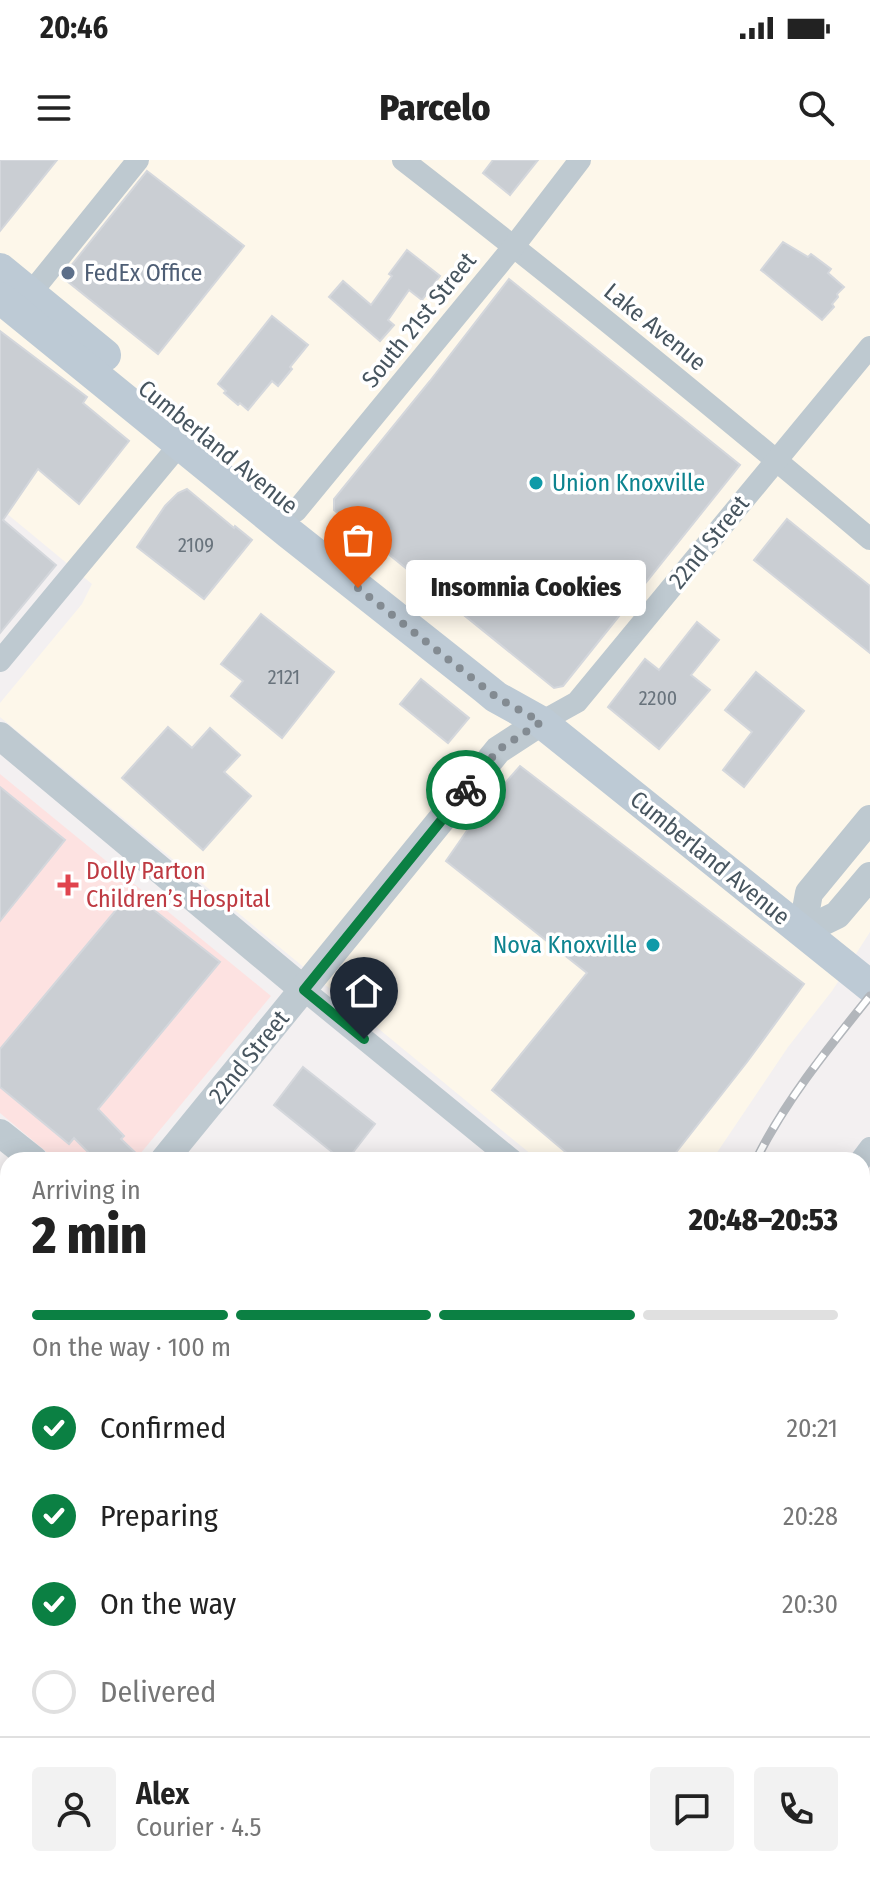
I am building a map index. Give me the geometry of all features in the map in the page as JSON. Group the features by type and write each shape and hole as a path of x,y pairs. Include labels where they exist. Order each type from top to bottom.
{"main road":[{"name":"Cumberland Avenue","path":"0,269 15,296 187,435 496,697 541,722 870,986"},
{"name":"Cumberland Avenue","path":"187,435 296,511 508,681 541,722"}],"street":[{"path":"15,296 138,160"},
{"name":"Lake Avenue","path":"403,160 514,246 870,539"},
{"name":"South 21st Street","path":"296,511 514,246 580,160"},
{"name":"22nd Street","path":"171,1152 498,750 577,702 870,347"},
{"path":"0,661 187,435"},
{"path":"0,736 502,1152"},
{"path":"802,932 809,893 870,819"},
{"path":"802,932 837,915 870,876"},
{"path":"0,1133 24,1152"}],"shaded area":[{"path":"0,160 870,160 870,932 832,991 788,1047 717,1152 528,1152 0,717 0,703 82,604 92,584 0,508"},
{"name":"Dolly Parton Children’s Hospital","path":"0,774 271,996 142,1152 46,1152 0,1113"}],"building":[{"path":"0,160 57,160 0,231"},
{"path":"493,160 538,160 510,195 483,173"},
{"path":"147,171 244,246 158,354 62,277"},
{"path":"783,242 808,257 811,254 831,269 828,273 844,287 832,304 834,307 822,320 761,270"},
{"path":"407,250 440,276 422,300 409,290 388,320 394,325 380,341 329,297 343,281 371,305"},
{"name":"Union Knoxville","path":"509,279 740,465 563,686 554,688 334,510 334,499"},
{"path":"272,316 308,345 278,386 272,381 248,410 224,393 226,391 218,384"},
{"path":"0,331 87,397 83,403 129,441 79,504 38,469 3,520 56,565 0,633"},
{"path":"187,489 252,540 204,599 137,547 165,506"},
{"path":"787,519 870,586 870,653 754,560"},
{"path":"261,614 334,672 282,738 231,696 243,681 221,664"},
{"path":"697,622 719,640 691,675 710,690 659,749 608,707 645,659 659,670"},
{"path":"756,672 804,711 744,787 723,770 752,732 725,710"},
{"path":"421,679 469,718 448,743 400,704"},
{"path":"168,727 192,748 210,728 240,755 224,772 251,796 203,850 122,778"},
{"name":"Nova Knoxville","path":"520,766 804,984 676,1152 566,1152 492,1090 587,973 446,861 480,812"},
{"path":"0,787 65,840 0,921"},
{"path":"131,892 220,962 98,1109 135,1152 88,1152 74,1138 69,1144 0,1087 0,1049"},
{"path":"303,1067 375,1124 353,1152 332,1152 274,1105"}],"railway":[{"path":"760,1152 794,1096 870,996"}],"way so far":[{"path":"358,588 496,697 541,722 498,750 466,790"}],"place":[{"name":"FedEx Office","path":"68,273"},
{"name":"Union Knoxville","path":"536,483"},
{"name":"Insomnia Cookies","path":"358,588"},
{"name":"Dolly Parton Children’s Hospital","path":"68,885"},
{"name":"Nova Knoxville","path":"653,945"}],"route":[{"path":"364,1039 304,990 466,790"}]}
